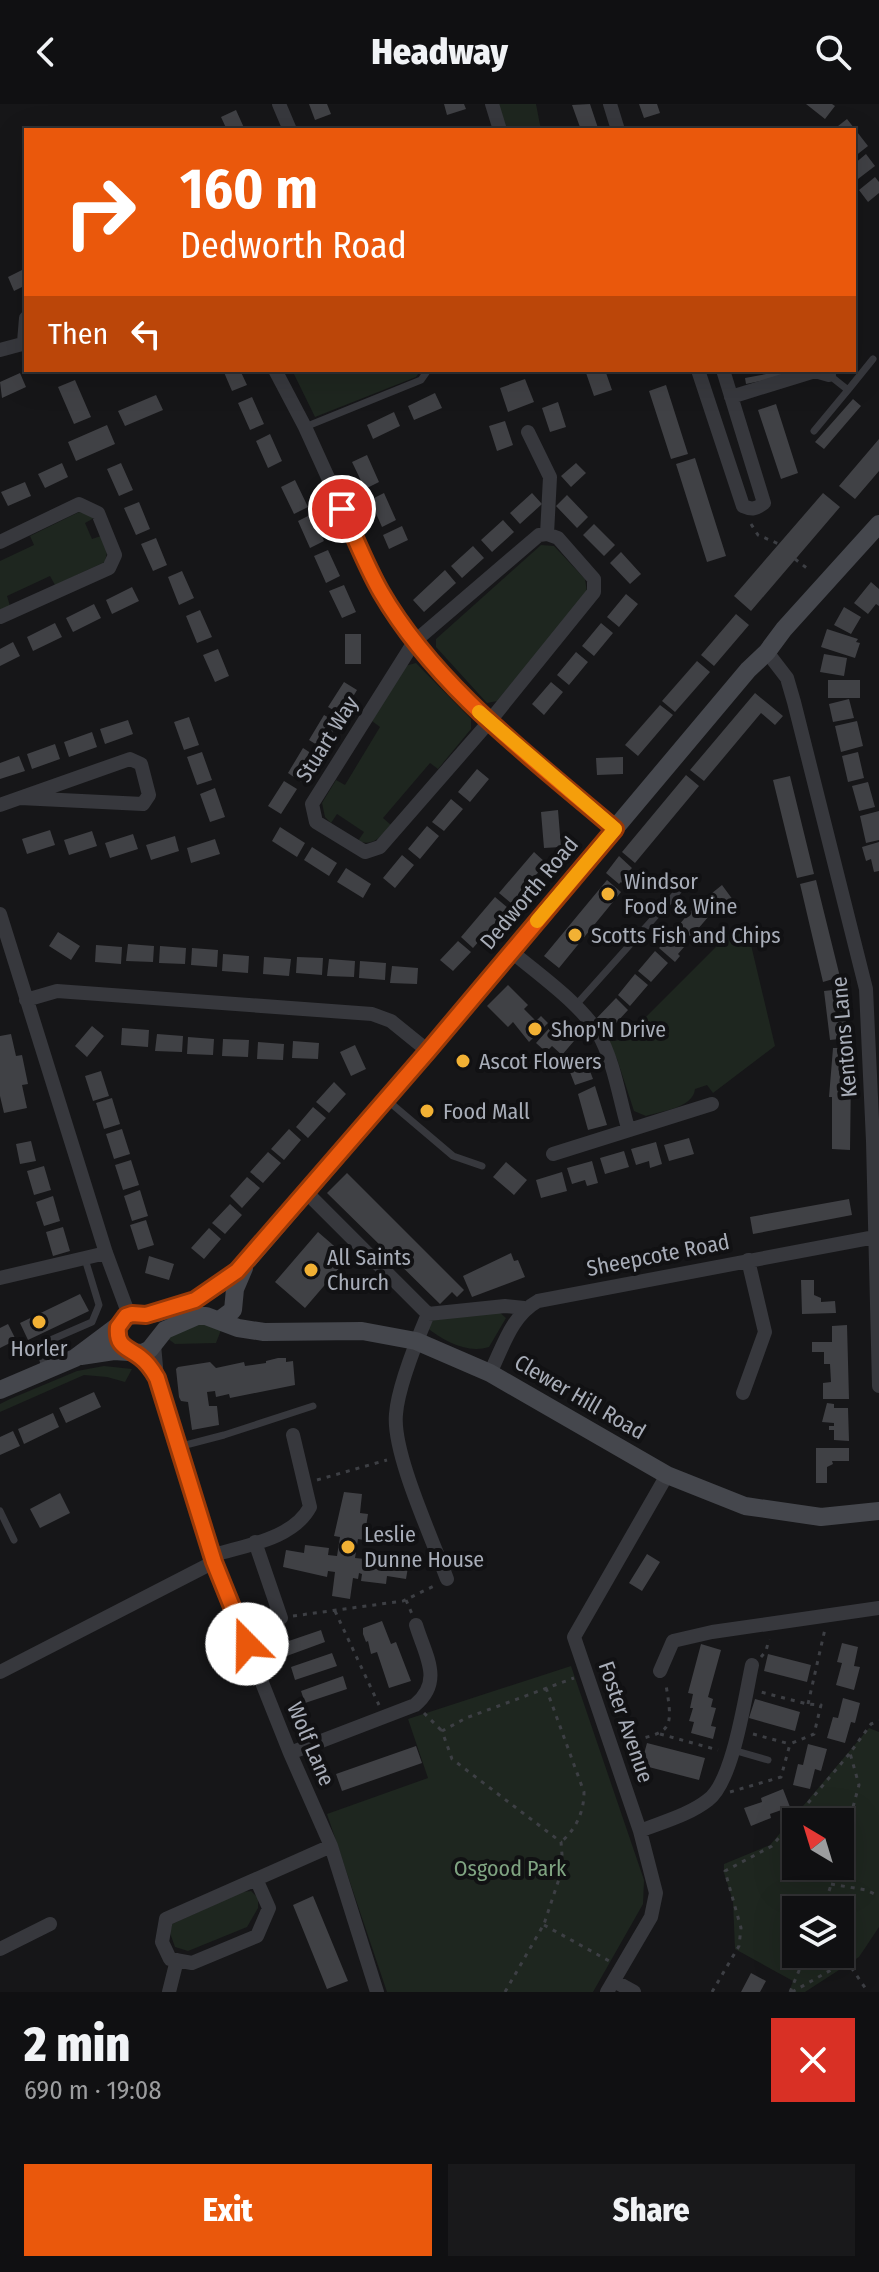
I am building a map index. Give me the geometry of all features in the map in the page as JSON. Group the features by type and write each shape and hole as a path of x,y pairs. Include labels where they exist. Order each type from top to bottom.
{"main road":[{"name":"Dedworth Road","path":"75,1358 131,1319 195,1300 231,1276 249,1259 748,670 879,524"},
{"name":"Dedworth Road","path":"0,1390 75,1358 97,1353 143,1353 165,1330 180,1322 230,1313 249,1259"},
{"path":"213,1318 200,1303 210,1290 225,1289 246,1323 255,1331"},
{"name":"Clewer Hill Road","path":"213,1318 255,1331 362,1331 416,1341 490,1373 667,1475 745,1506 821,1517 879,1511"},
{"path":"133,1353 118,1341 131,1319 155,1325 155,1342"}],"street":[{"path":"279,104 289,128"},
{"path":"492,104 499,128"},
{"path":"610,104 617,128"},
{"path":"0,350 24,342"},
{"path":"276,372 305,427 380,592 414,642 489,722 615,829"},
{"path":"699,372 743,506 752,509 764,503 724,372"},
{"path":"731,397 812,372"},
{"path":"818,372 829,375"},
{"path":"528,432 550,477 547,534"},
{"path":"0,542 79,504 98,513 115,555 109,568 0,617"},
{"name":"Stuart Way","path":"539,535 558,538 594,579 594,592 489,722 380,847 365,852 316,822 312,804 414,642 539,535"},
{"name":"Kentons Lane","path":"767,652 787,678 866,989 879,1386"},
{"path":"0,805 130,759 141,764 149,795 143,804 20,798"},
{"path":"0,914 106,1253 131,1319"},
{"path":"511,951 575,1006 596,1030 606,1050 628,1128"},
{"path":"26,1000 57,991 372,1014 391,1021 428,1051"},
{"path":"553,1154 712,1104"},
{"path":"305,1191 428,1314 416,1341 395,1415 401,1456 447,1579"},
{"name":"Sheepcote Road","path":"428,1314 505,1306 524,1308 538,1301 875,1237"},
{"path":"0,1278 106,1253"},
{"path":"743,1393 765,1332 748,1260"},
{"path":"490,1373 524,1308"},
{"name":"Wolf Lane","path":"155,1342 157,1378"},
{"name":"Wolf Lane","path":"133,1353 150,1365 157,1378 214,1559 290,1753 331,1846 377,1992"},
{"path":"0,1672 214,1559 287,1531 304,1518 310,1507 293,1435"},
{"name":"Foster Avenue","path":"614,1980 651,1917 656,1893 640,1831 574,1637 667,1475"},
{"path":"255,1542 281,1618"},
{"path":"661,1669 673,1641 712,1632 879,1608"},
{"path":"290,1753 415,1705 428,1694 432,1680 416,1625"},
{"path":"640,1831 697,1807 711,1798 722,1784 752,1665"},
{"path":"257,1881 269,1908 257,1936 192,1963 170,1959 162,1942 166,1919 331,1846"},
{"path":"0,1949 50,1924"},
{"path":"169,1992 177,1960"},
{"path":"614,1980 634,1992"}],"lane":[{"path":"814,431 873,359"},
{"path":"305,427 421,380 427,372"},
{"path":"829,375 848,390"},
{"path":"575,1006 689,879"},
{"path":"385,1099 453,1156 482,1166"},
{"path":"46,1370 39,1345 92,1322 99,1305 85,1258"},
{"path":"178,1447 313,1406"},
{"path":"0,1511 14,1540"},
{"path":"732,1752 768,1760"}],"path":[{"path":"752,509 750,523 758,535 779,544"},
{"path":"795,559 808,569"},
{"path":"306,1483 401,1456"},
{"path":"281,1618 403,1601 447,1579"},
{"path":"335,1611 384,1717"},
{"path":"807,1704 828,1618"},
{"path":"752,1665 766,1651 773,1624"},
{"path":"660,1734 667,1728 670,1711 661,1669"},
{"path":"442,1731 466,1718 586,1674"},
{"path":"546,1688 584,1792 584,1803 574,1831 561,1842"},
{"path":"737,1730 790,1744 814,1734 821,1705 747,1688"},
{"path":"415,1705 442,1731 452,1759 561,1842 563,1867 544,1924 505,1992"},
{"path":"712,1992 739,1946 741,1928 725,1871 772,1846 871,1724 879,1721"},
{"path":"610,1745 660,1734 732,1752"},
{"path":"711,1798 781,1777 790,1744"},
{"path":"850,1753 859,1785 853,1808"},
{"path":"827,1896 832,1880"},
{"path":"831,1884 866,1890 879,1896"},
{"path":"544,1924 614,1980"},
{"path":"791,1992 800,1968"},
{"path":"791,1992 834,1968"},
{"path":"852,1968 868,1992"}],"green space":[{"path":"494,104 536,104 541,128 501,128"},
{"path":"293,372 420,372 416,377 315,417"},
{"path":"79,512 88,513 94,518 85,523 92,539 101,536 107,552 105,562 55,585 50,576 7,596 10,606 0,610 0,561 34,545 30,536"},
{"path":"541,545 554,546 585,579 587,592 497,701 487,703 436,647 436,639"},
{"path":"416,663 471,719 471,729 438,769 430,763 383,818 391,825 380,836 368,843 358,841 364,832 337,814 331,823 325,817 322,803 336,780 345,785 380,727 372,721 405,666"},
{"path":"747,928 775,1046 713,1093 707,1085 695,1089 689,1101 676,1108 646,1116 634,1111 617,1059 604,1035 615,1041 625,1038 729,934"},
{"path":"498,1311 506,1318 489,1347 481,1349 456,1345 426,1327 430,1320"},
{"path":"199,1323 221,1330 216,1343 175,1344 167,1338"},
{"path":"104,1366 132,1369 125,1382 84,1375 0,1412 0,1404 10,1399 77,1371"},
{"name":"Osgood Park","path":"571,1666 644,1880 643,1904 593,1992 387,1992 327,1814 428,1778 408,1719"},
{"path":"869,1728 879,1732 879,1927 859,1957 854,1960 854,1896 782,1896 782,1968 842,1968 805,1992 789,1992 793,1981 735,1949 733,1901 724,1864 770,1845 782,1831 782,1880 854,1880 854,1808 801,1808"},
{"path":"251,1891 258,1898 258,1908 247,1927 188,1951 175,1947 170,1933 172,1924 242,1892"}],"building":[{"path":"309,104 327,104 331,114 315,120"},
{"path":"444,104 464,104 466,109 447,115"},
{"path":"590,104 598,128 580,128 572,105"},
{"path":"639,104 657,104 660,113 644,118"},
{"path":"806,104 832,104 835,106 825,119"},
{"path":"236,110 244,128 226,128 221,117"},
{"path":"847,119 854,128 836,128"},
{"path":"856,131 868,146 856,155"},
{"path":"866,154 875,166 858,179 856,162"},
{"path":"875,177 879,182 879,193 868,202 859,190"},
{"path":"24,269 24,286 14,291 8,277"},
{"path":"224,372 241,372 247,385 232,391"},
{"path":"586,372 606,372 612,390 594,396"},
{"path":"777,372 788,372 789,375 746,384 745,378"},
{"path":"20,373 26,387 2,398 0,382"},
{"path":"525,379 534,402 508,412 500,388"},
{"path":"75,380 91,417 74,424 58,387"},
{"path":"666,385 688,454 671,459 649,391"},
{"path":"435,393 442,408 414,420 408,406"},
{"path":"156,395 163,410 125,426 118,411"},
{"path":"252,397 264,424 250,430 238,403"},
{"path":"853,399 861,406 824,449 815,442"},
{"path":"558,402 566,427 550,432 542,408"},
{"path":"776,404 798,473 781,479 758,410"},
{"path":"394,412 400,426 373,439 367,425"},
{"path":"505,421 513,445 497,451 489,426"},
{"path":"107,425 115,444 76,461 68,442"},
{"path":"270,434 282,461 268,468 256,441"},
{"path":"879,439 879,471 855,499 839,486"},
{"path":"367,455 379,482 365,489 352,462"},
{"path":"695,458 726,556 707,562 676,464"},
{"path":"62,463 68,477 45,488 38,474"},
{"path":"121,463 133,490 119,496 107,469"},
{"path":"576,463 586,473 571,487 561,476"},
{"path":"295,480 308,507 294,514 281,487"},
{"path":"25,482 31,496 8,506 1,492"},
{"path":"384,493 396,520 382,527 370,500"},
{"path":"532,493 542,504 520,524 510,513"},
{"path":"823,493 840,507 751,611 734,596"},
{"path":"567,495 588,517 577,528 556,506"},
{"path":"139,502 150,529 136,535 124,508"},
{"path":"312,514 324,541 310,548 298,521"},
{"path":"503,520 514,532 492,552 481,540"},
{"path":"594,524 615,545 604,556 583,535"},
{"path":"402,526 408,540 389,549 383,535"},
{"path":"156,538 167,565 153,571 141,544"},
{"path":"473,546 484,558 462,578 451,566"},
{"path":"328,550 340,576 326,583 314,556"},
{"path":"621,552 641,574 630,584 610,563"},
{"path":"445,570 456,583 424,612 413,600"},
{"path":"182,571 194,598 179,605 168,577"},
{"path":"871,582 879,589 879,606 876,604 868,614 854,603"},
{"path":"344,585 356,612 342,618 329,591"},
{"path":"132,587 139,601 112,614 106,600"},
{"path":"626,594 638,604 619,627 607,617"},
{"path":"94,604 101,618 73,632 66,618"},
{"path":"844,607 861,617 851,634 834,625"},
{"path":"200,610 212,637 197,643 186,616"},
{"path":"736,614 749,625 714,666 701,655"},
{"path":"55,623 62,637 33,651 27,637"},
{"path":"601,623 613,633 594,656 582,646"},
{"path":"827,629 858,639 856,642 860,643 855,658 821,647"},
{"path":"345,634 361,634 361,664 345,664"},
{"path":"13,642 20,656 0,666 0,649"},
{"path":"218,649 229,676 215,682 203,655"},
{"path":"576,652 588,662 569,685 557,675"},
{"path":"824,654 847,658 844,676 820,672"},
{"path":"697,661 710,672 675,712 662,701"},
{"path":"828,680 860,680 860,698 828,698"},
{"path":"344,682 357,690 342,715 328,707"},
{"path":"551,682 563,692 544,715 532,704"},
{"path":"755,693 783,716 775,725 761,713 704,781 690,770"},
{"path":"849,699 854,718 833,722 829,704"},
{"path":"660,705 673,715 638,756 625,745"},
{"path":"324,715 338,723 322,748 309,740"},
{"path":"189,717 199,745 184,750 174,722"},
{"path":"128,720 133,734 105,744 100,729"},
{"path":"857,721 863,746 841,752 835,726"},
{"path":"92,732 97,747 69,757 64,742"},
{"path":"55,744 60,759 32,769 27,754"},
{"path":"303,748 317,757 301,782 288,773"},
{"path":"202,752 212,780 197,785 187,757"},
{"path":"858,752 864,778 848,782 842,756"},
{"path":"19,756 25,771 0,779 0,763"},
{"path":"623,757 623,774 597,775 596,758"},
{"path":"477,769 489,779 470,802 458,792"},
{"path":"686,775 699,786 635,863 622,852"},
{"path":"790,776 814,874 797,878 773,780"},
{"path":"284,781 297,789 281,814 268,806"},
{"path":"868,782 875,807 859,811 852,786"},
{"path":"215,788 225,817 210,822 200,794"},
{"path":"451,799 463,809 444,831 432,822"},
{"path":"558,810 561,847 544,848 541,812"},
{"path":"879,811 879,840 866,843 860,816"},
{"path":"427,826 439,836 420,859 408,849"},
{"path":"280,827 305,843 297,857 272,841"},
{"path":"50,830 55,845 27,854 22,839"},
{"path":"92,831 97,846 69,855 64,840"},
{"path":"133,834 138,849 110,858 105,843"},
{"path":"175,836 179,851 151,860 146,845"},
{"path":"215,839 220,854 191,863 187,848"},
{"path":"879,842 879,871 874,872 871,859 866,861 862,847"},
{"path":"312,847 337,863 329,876 304,860"},
{"path":"534,852 546,863 512,904 499,893"},
{"path":"402,855 414,865 395,888 383,878"},
{"path":"619,856 639,879 634,885 630,881 626,886 621,882 619,884 606,873"},
{"path":"346,868 371,884 363,898 337,882"},
{"path":"607,880 621,892 559,968 544,956"},
{"path":"816,880 840,977 823,982 800,884"},
{"path":"722,885 733,900 712,916 701,902"},
{"path":"495,897 508,908 473,948 461,937"},
{"path":"696,905 709,916 691,937 678,926"},
{"path":"676,928 690,940 675,962 659,948"},
{"path":"58,932 80,946 71,960 49,946"},
{"path":"458,941 471,952 453,971 440,960"},
{"path":"128,944 154,946 153,962 126,961"},
{"path":"96,945 122,947 121,964 95,962"},
{"path":"160,946 186,948 185,964 159,963"},
{"path":"192,948 218,950 217,967 191,965"},
{"path":"655,951 668,963 651,982 638,971"},
{"path":"223,954 249,956 248,973 222,971"},
{"path":"264,957 291,959 289,976 263,974"},
{"path":"297,957 323,958 322,975 296,973"},
{"path":"329,959 355,961 354,977 327,976"},
{"path":"360,961 386,963 385,980 359,978"},
{"path":"392,966 418,968 417,984 390,983"},
{"path":"635,974 648,985 630,1006 618,995"},
{"path":"508,985 528,1005 524,1009 536,1021 541,1016 548,1023 529,1042 513,1022 508,1027 487,1006"},
{"path":"842,989 848,1038 830,1040 824,991"},
{"path":"616,998 628,1010 606,1034 593,1022"},
{"path":"553,1024 574,1041 562,1055 552,1046 546,1052 536,1043"},
{"path":"92,1026 104,1036 87,1057 75,1046"},
{"path":"122,1028 149,1030 148,1047 121,1045"},
{"path":"11,1034 16,1056 22,1055 28,1084 22,1085 27,1108 4,1113 0,1096 0,1036"},
{"path":"157,1034 183,1036 182,1052 155,1051"},
{"path":"188,1037 214,1039 213,1055 187,1054"},
{"path":"223,1039 249,1040 248,1057 222,1056"},
{"path":"293,1041 319,1043 318,1059 292,1058"},
{"path":"258,1042 284,1044 283,1060 257,1059"},
{"path":"355,1045 366,1069 351,1076 340,1052"},
{"path":"833,1048 847,1048 848,1073 851,1073 850,1150 832,1149 832,1097 829,1097"},
{"path":"584,1055 593,1079 575,1085 566,1062"},
{"path":"101,1071 109,1096 93,1101 85,1076"},
{"path":"334,1082 346,1094 329,1113 316,1102"},
{"path":"595,1086 607,1125 588,1130 578,1094"},
{"path":"112,1098 120,1124 104,1129 96,1103"},
{"path":"313,1107 326,1118 308,1138 296,1127"},
{"path":"122,1129 130,1154 114,1159 106,1134"},
{"path":"289,1129 301,1140 284,1160 271,1149"},
{"path":"689,1138 694,1154 669,1161 664,1145"},
{"path":"31,1141 36,1161 20,1164 16,1144"},
{"path":"656,1142 662,1164 650,1168 649,1161 636,1165 631,1149"},
{"path":"624,1151 629,1167 605,1174 600,1158"},
{"path":"268,1152 281,1163 263,1183 250,1172"},
{"path":"131,1160 139,1185 123,1190 115,1165"},
{"path":"592,1161 598,1183 587,1186 585,1180 572,1184 567,1168"},
{"path":"506,1162 527,1180 514,1195 493,1177"},
{"path":"44,1166 51,1190 34,1195 27,1171"},
{"path":"562,1172 567,1191 541,1198 536,1180"},
{"path":"347,1173 464,1290 457,1297 452,1292 440,1304 327,1193"},
{"path":"247,1177 260,1188 242,1208 230,1196"},
{"path":"140,1190 148,1216 132,1221 124,1196"},
{"path":"53,1196 60,1221 44,1226 36,1202"},
{"path":"849,1199 852,1215 753,1234 750,1217"},
{"path":"230,1204 242,1215 225,1234 212,1223"},
{"path":"146,1220 154,1245 138,1250 130,1225"},
{"path":"63,1227 70,1251 53,1256 46,1232"},
{"path":"209,1228 221,1239 204,1259 191,1248"},
{"name":"All Saints Church","path":"318,1232 348,1258 305,1308 275,1282"},
{"path":"511,1253 514,1261 518,1260 525,1277 472,1297 463,1276"},
{"path":"149,1256 174,1264 169,1280 145,1273"},
{"path":"801,1280 814,1280 814,1295 821,1298 821,1302 835,1301 836,1313 802,1314"},
{"path":"80,1294 89,1311 28,1340 20,1323"},
{"path":"8,1324 16,1340 0,1348 0,1328"},
{"path":"847,1325 849,1399 823,1399 823,1383 831,1382 830,1364 824,1364 824,1352 812,1352 812,1342 832,1342 832,1326"},
{"path":"278,1358 293,1361 295,1385 230,1398 229,1394 216,1397 215,1391 207,1392 209,1406 217,1406 219,1425 192,1430 188,1402 181,1401 179,1397 178,1367 210,1362 216,1368 244,1362 245,1366"},
{"path":"94,1392 101,1407 66,1423 59,1408"},
{"path":"827,1403 834,1404 834,1408 848,1408 849,1441 834,1440 834,1430 829,1430 829,1426 834,1426 834,1423 822,1422"},
{"path":"53,1413 59,1427 24,1444 18,1429"},
{"path":"13,1431 20,1446 0,1455 0,1437"},
{"path":"816,1448 849,1448 849,1461 832,1461 833,1464 827,1467 827,1483 816,1483"},
{"name":"Leslie Dunne House","path":"344,1492 362,1494 360,1513 368,1514 364,1540 358,1539 355,1558 365,1559 366,1552 409,1561 406,1579 387,1576 386,1584 361,1581 362,1574 359,1573 358,1579 353,1578 350,1599 332,1596 335,1572 328,1571 327,1577 283,1567 286,1550 304,1553 305,1545 329,1548 328,1555 337,1556 340,1537 334,1536"},
{"path":"60,1493 70,1513 40,1528 30,1509"},
{"path":"647,1554 660,1562 642,1591 629,1583"},
{"path":"382,1621 391,1644 396,1642 411,1681 389,1688 377,1652 371,1654 363,1634 363,1628"},
{"path":"321,1630 325,1642 284,1657 280,1644"},
{"path":"842,1643 858,1647 854,1666 860,1667 854,1690 836,1685 842,1663 837,1662"},
{"path":"701,1644 721,1650 708,1697 713,1699 711,1707 716,1708 711,1726 716,1727 713,1739 691,1733 694,1722 689,1721 693,1694 688,1693"},
{"path":"332,1653 337,1666 295,1680 291,1667"},
{"path":"768,1654 811,1665 807,1682 764,1671"},
{"path":"343,1676 347,1689 305,1703 301,1691"},
{"path":"843,1698 860,1703 845,1743 827,1738 833,1717 838,1718"},
{"path":"755,1699 800,1712 795,1731 749,1718"},
{"path":"647,1743 705,1758 699,1780 641,1765"},
{"path":"808,1744 827,1749 821,1771 815,1769 810,1789 793,1785 798,1764 803,1765"},
{"path":"416,1746 422,1763 342,1791 336,1774"},
{"path":"783,1789 790,1807 782,1808 770,1814 771,1818 751,1826 744,1808 762,1802 761,1798"},
{"path":"313,1896 348,1981 327,1989 293,1905"},
{"path":"751,1973 766,1981 760,1992 741,1992"}],"slow traffic":[{"path":"479,712 615,829 537,921"}],"place":[{"name":"Windsor Food & Wine","path":"608,894"},
{"name":"Scotts Fish and Chips","path":"575,935"},
{"name":"Shop'N Drive","path":"535,1029"},
{"name":"Ascot Flowers","path":"463,1061"},
{"name":"Food Mall","path":"427,1111"},
{"name":"All Saints Church","path":"311,1270"},
{"name":"Horler","path":"39,1322"},
{"name":"Leslie Dunne House","path":"348,1547"}],"route":[{"path":"247,1644 214,1562 157,1378 150,1365 118,1341 118,1327 126,1316 166,1311 195,1300 226,1280 249,1259 615,829 489,722 414,642 380,592 342,509"}]}
